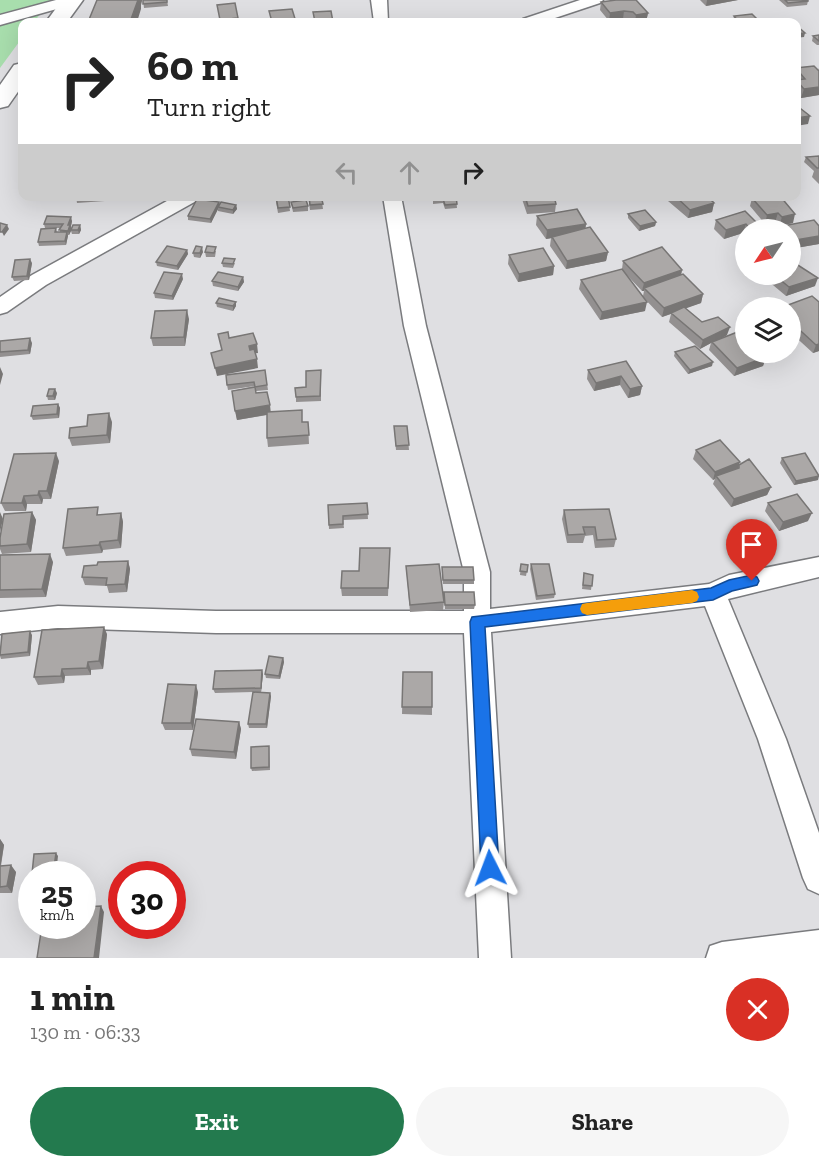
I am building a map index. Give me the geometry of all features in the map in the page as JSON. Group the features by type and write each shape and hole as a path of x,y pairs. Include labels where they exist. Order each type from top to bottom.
{"street":[{"path":"0,20 73,0"},
{"path":"59,18 73,0"},
{"path":"379,0 381,18"},
{"path":"541,18 596,0"},
{"path":"0,101 18,76"},
{"path":"0,307 39,280 182,201"},
{"path":"393,201 414,326 477,572 477,622 495,958"},
{"path":"0,623 58,617 216,622 477,622 713,594 729,586 819,567"},
{"path":"713,594 772,739 819,878"},
{"path":"722,958 819,946"}],"green space":[{"path":"0,0 51,0 37,18 18,18 18,43 0,68"}],"building":[{"path":"97,0 138,0 131,18 90,18"},
{"path":"143,0 167,0 167,2 143,4"},
{"path":"636,0 648,13 636,15 633,12 624,11 610,13 601,2"},
{"path":"785,0 808,0 808,1 788,3"},
{"path":"235,3 238,18 220,18 217,5"},
{"path":"292,9 295,18 271,18 269,11"},
{"path":"331,11 332,18 314,18 313,12"},
{"path":"752,14 756,18 736,18 734,16"},
{"path":"814,66 819,71 819,87 804,89 801,86 801,79 805,79 801,74 801,67"},
{"path":"801,109 810,116 801,117"},
{"path":"819,156 819,168 806,157"},
{"path":"196,201 219,202 210,219 188,216"},
{"path":"277,201 289,201 290,207 278,208"},
{"path":"306,201 308,206 293,208 291,202"},
{"path":"310,201 322,201 323,204 310,205"},
{"path":"444,201 457,201 457,204 445,205"},
{"path":"526,201 555,201 556,204 528,206"},
{"path":"680,201 712,201 714,203 690,210"},
{"path":"755,201 784,201 795,214 782,217 778,213 767,215"},
{"path":"221,202 236,205 233,210 218,207"},
{"path":"577,209 586,224 547,230 537,216"},
{"path":"645,210 656,222 640,226 628,214"},
{"path":"745,211 753,219 735,219 735,227 726,230 716,220"},
{"path":"47,216 71,217 68,231 59,230 63,224 44,224"},
{"path":"814,220 819,226 819,236 801,239 801,223"},
{"path":"0,223 7,225 2,232 0,232"},
{"path":"73,225 80,225 78,230 71,230"},
{"path":"590,227 608,252 567,261 552,237"},
{"path":"56,228 55,232 67,232 65,241 38,242 41,229"},
{"path":"167,246 187,250 177,266 156,262"},
{"path":"196,246 202,247 200,253 193,253"},
{"path":"207,246 216,247 214,253 205,252"},
{"path":"662,247 682,270 644,283 623,261"},
{"path":"543,248 554,266 519,274 509,255"},
{"path":"224,258 235,259 233,264 222,263"},
{"path":"30,259 27,276 12,277 15,260"},
{"path":"801,267 818,278 801,283"},
{"path":"622,269 647,302 602,312 581,280"},
{"path":"164,272 182,274 172,296 154,293"},
{"path":"218,272 243,277 238,287 212,281"},
{"path":"683,274 703,294 664,308 644,288"},
{"path":"812,296 819,302 819,344 816,345 801,331 801,300"},
{"path":"219,298 236,302 233,306 216,303"},
{"path":"684,307 702,322 718,317 730,327 703,340 671,313"},
{"path":"187,310 184,337 151,338 155,311"},
{"path":"228,332 229,338 253,333 257,344 249,346 250,350 254,349 257,359 215,368 211,353 222,350 218,334"},
{"path":"735,333 735,363 750,363 737,368 712,342"},
{"path":"30,338 28,350 0,352 0,341"},
{"path":"695,346 713,362 690,370 675,352"},
{"path":"626,361 642,386 630,389 621,376 596,383 588,370"},
{"path":"265,370 267,385 255,387 254,382 227,385 226,375"},
{"path":"321,370 320,396 296,397 295,388 306,387 306,371"},
{"path":"255,387 256,393 267,392 270,405 235,411 232,391"},
{"path":"49,389 55,389 53,396 47,396"},
{"path":"58,404 57,414 31,416 33,406"},
{"path":"302,410 302,422 308,422 309,435 267,438 267,412"},
{"path":"109,413 107,435 69,438 70,428 87,426 88,415"},
{"path":"394,426 407,426 409,445 396,446"},
{"path":"720,440 740,462 715,472 696,450"},
{"path":"56,453 47,491 39,491 38,495 24,496 22,503 1,503 14,454"},
{"path":"805,453 819,476 796,481 782,458"},
{"path":"749,459 771,487 734,499 716,476 739,468 739,465"},
{"path":"797,494 812,513 783,522 768,503"},
{"path":"367,503 368,514 343,516 343,524 329,525 328,505"},
{"path":"98,507 97,515 121,513 118,540 100,542 99,545 63,548 68,509"},
{"path":"609,509 616,539 597,540 595,527 583,527 585,534 568,535 564,510"},
{"path":"32,512 27,544 0,546 4,514"},
{"path":"360,548 390,548 388,588 341,588 342,571 359,571"},
{"path":"50,554 42,589 0,590 0,555"},
{"path":"128,561 125,584 106,585 107,578 82,577 84,566 97,565 98,562"},
{"path":"439,564 444,602 410,605 406,566"},
{"path":"521,564 528,565 527,572 520,571"},
{"path":"531,564 549,564 555,594 537,596"},
{"path":"442,567 473,567 474,580 443,580"},
{"path":"584,573 593,575 592,586 583,585"},
{"path":"444,592 474,592 475,605 445,605"},
{"path":"104,627 99,661 88,662 87,668 62,669 61,676 34,677 42,630"},
{"path":"30,631 28,652 0,655 2,634"},
{"path":"269,656 283,658 279,676 265,674"},
{"path":"262,670 261,688 213,689 215,671"},
{"path":"403,672 432,672 432,707 402,707"},
{"path":"168,684 196,685 191,723 162,723"},
{"path":"253,692 270,693 266,724 248,724"},
{"path":"196,719 239,722 234,752 190,749"},
{"path":"269,746 269,767 251,768 251,747"},
{"path":"56,853 55,861 33,861 34,854"},
{"path":"11,865 7,886 0,887 0,866"},
{"path":"96,906 101,906 94,958 37,958 40,939 96,939"}],"slow traffic":[{"path":"587,609 692,597"}],"route":[{"path":"490,868 477,622 713,594 729,586 752,581"}]}
